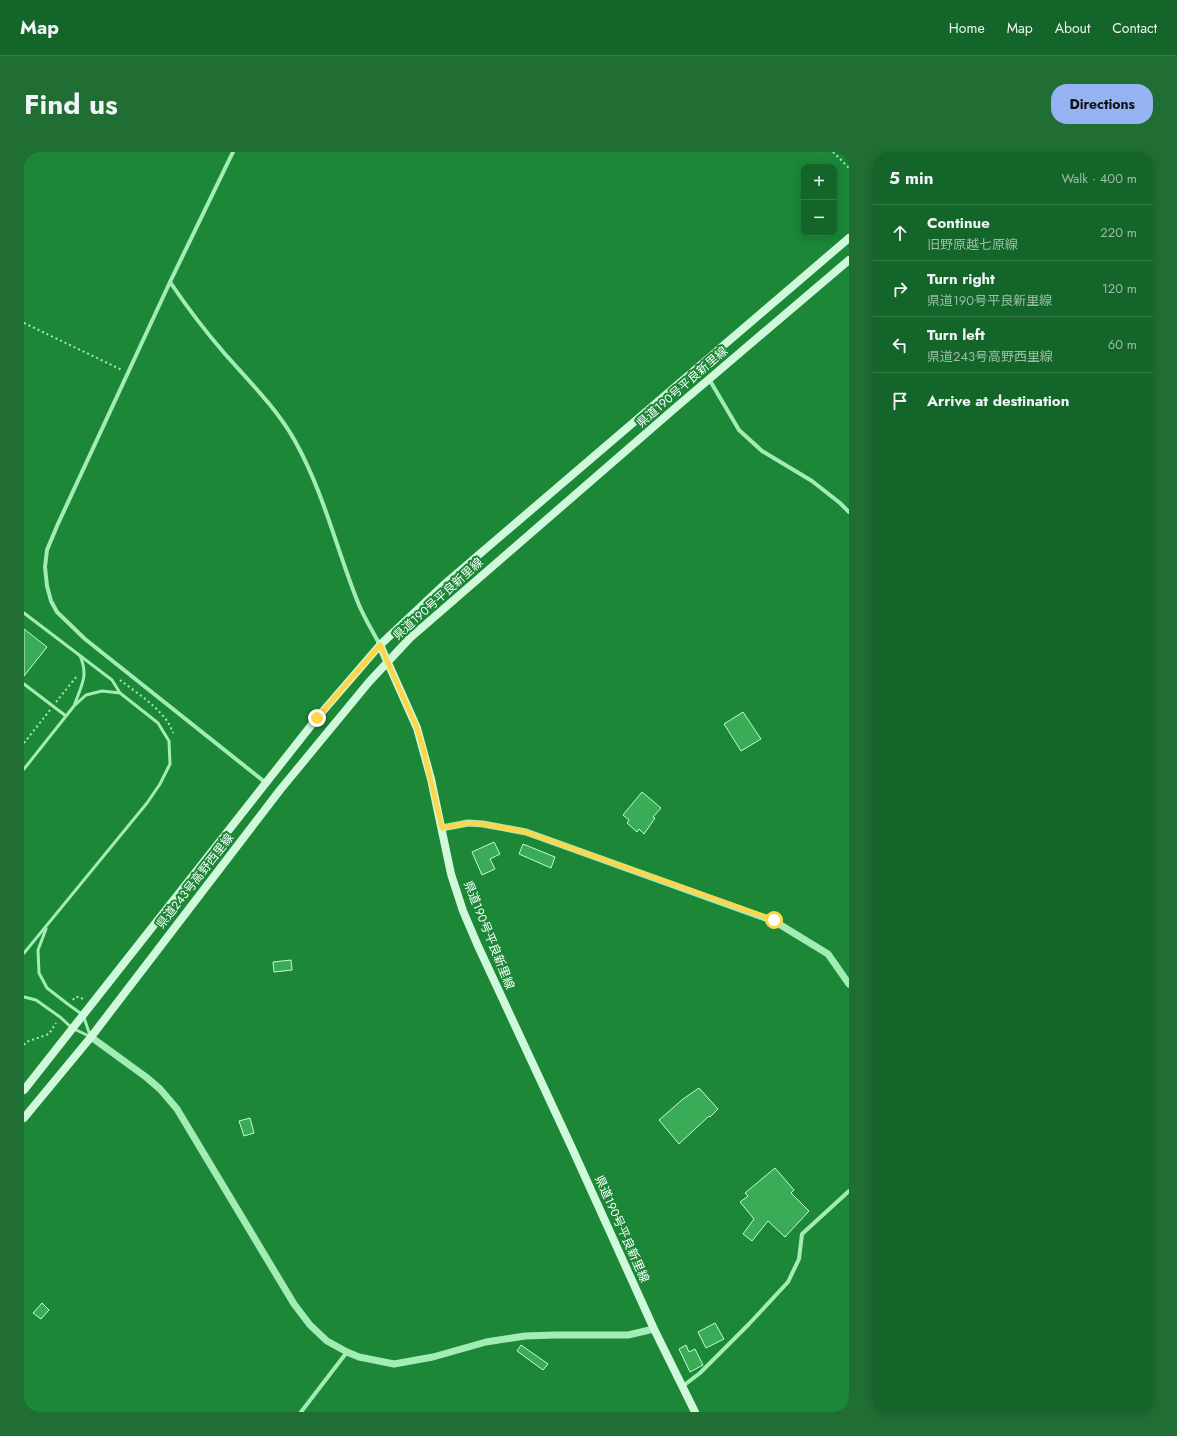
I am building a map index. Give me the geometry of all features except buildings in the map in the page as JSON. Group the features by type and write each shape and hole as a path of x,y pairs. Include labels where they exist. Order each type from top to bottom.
{"main road":[{"name":"県道190号平良新里線","path":"380,645 447,582 849,238"},
{"name":"県道190号平良新里線","path":"695,1412 654,1328 469,925 451,874 442,828 417,728 388,661 410,638 849,260"},
{"path":"380,645 388,661"},
{"name":"県道243号高野西里線","path":"24,1090 317,718 380,645"},
{"name":"県道243号高野西里線","path":"24,1118 90,1037 280,790 388,661"}],"street":[{"path":"233,152 170,282 47,550 45,567 47,586 51,601 57,612 85,639 266,783"},
{"path":"170,282 187,308 282,420 295,440 328,514 359,606 380,645"},
{"path":"709,379 739,430 762,451 812,481 849,512"},
{"path":"442,828 468,823 483,824 526,832 774,920 828,954 849,984"},
{"path":"90,1037 146,1077 160,1089 177,1109 294,1304 310,1325 327,1341 347,1352 359,1357 394,1364 433,1357 486,1342 525,1336 628,1335 654,1328"},
{"path":"683,1386 700,1373 744,1330 788,1282 798,1259 802,1234 849,1191"},
{"path":"301,1412 347,1352"}],"lane":[{"path":"24,612 112,680 120,693 158,723 169,741 170,764 160,784 147,803 24,953"},
{"path":"74,706 85,674 84,666 79,655"},
{"path":"24,684 66,716"},
{"path":"24,769 74,706 86,695 102,691 120,693"},
{"path":"47,926 38,950 39,972 47,988 69,1006 83,1015 90,1037"},
{"path":"24,997 36,1000 60,1017 72,1028 90,1037"}],"path":[{"path":"833,152 849,168"},
{"path":"24,323 128,372"}],"route":[{"path":"317,718 380,645 417,728 442,828 468,823 483,824 526,832 774,920"}]}
